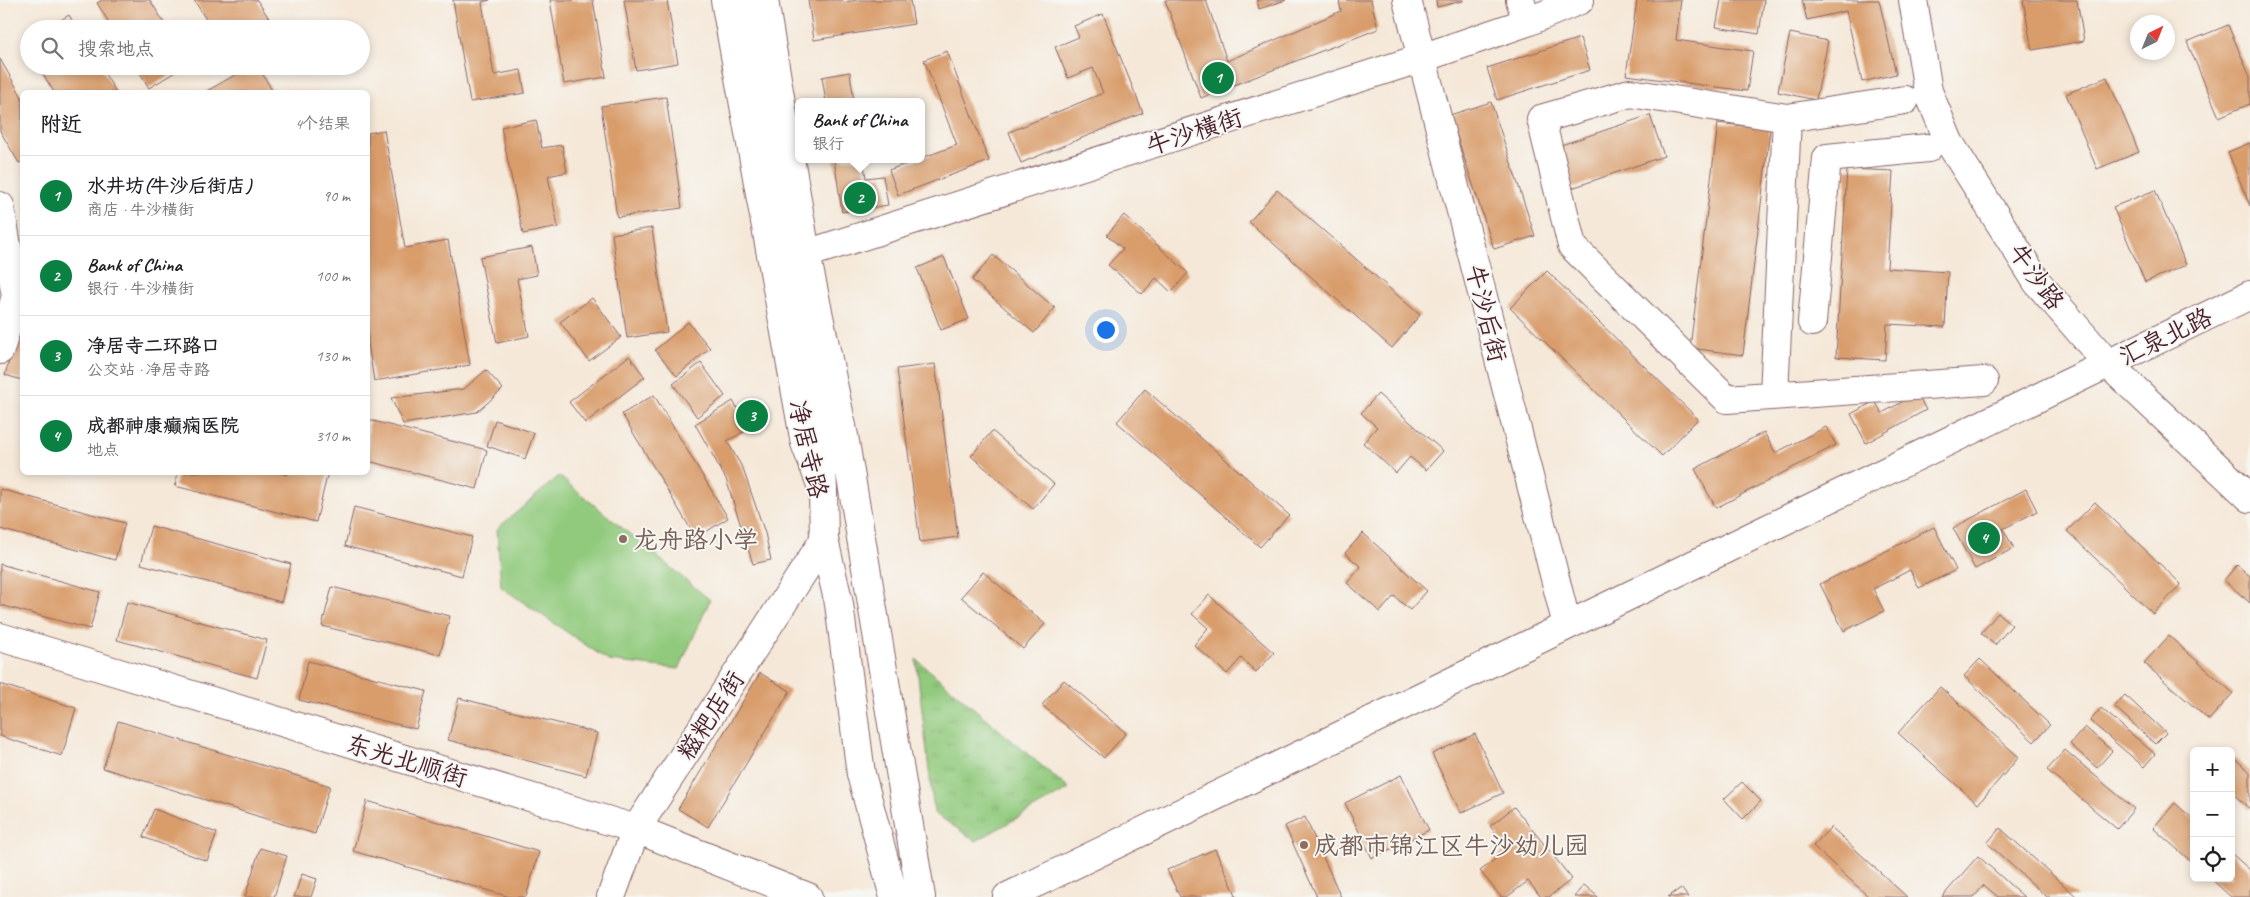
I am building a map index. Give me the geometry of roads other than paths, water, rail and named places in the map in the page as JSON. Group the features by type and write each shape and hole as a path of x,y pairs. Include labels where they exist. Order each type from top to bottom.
{"main road":[{"name":"净居寺路","path":"725,0 805,442 822,490 824,540 839,604 861,774 894,897"},
{"path":"746,0 780,180 821,451 822,490"},
{"name":"净居寺路","path":"764,0 806,254 844,436 921,897"},
{"name":"牛沙后街","path":"1407,0 1567,625"},
{"name":"牛沙横街","path":"806,254 1422,58 1523,11 1580,0"},
{"name":"牛沙路","path":"1913,0 1928,91 1949,142 2037,282 2108,364 2250,498"},
{"path":"1905,100 1787,118 1630,93 1540,118 1572,246 1727,399 1984,381"},
{"path":"1774,395 1787,118"},
{"path":"1812,322 1827,158 1928,148"},
{"path":"0,206 16,296 0,350"},
{"name":"汇泉北路","path":"1007,897 2250,295"},
{"name":"糍粑店街","path":"611,897 636,829 824,540"},
{"name":"东光北顺街","path":"0,637 636,829 808,897"}],"place":[{"name":"水井坊(牛沙后街店)","path":"1218,78"},
{"name":"Bank of China","path":"860,198"},
{"name":"净居寺二环路口","path":"752,416"},
{"name":"成都神康癫痫医院","path":"1984,538"},
{"name":"龙舟路小学","path":"623,539"},
{"name":"成都市锦江区牛沙幼儿园","path":"1304,845"}]}
